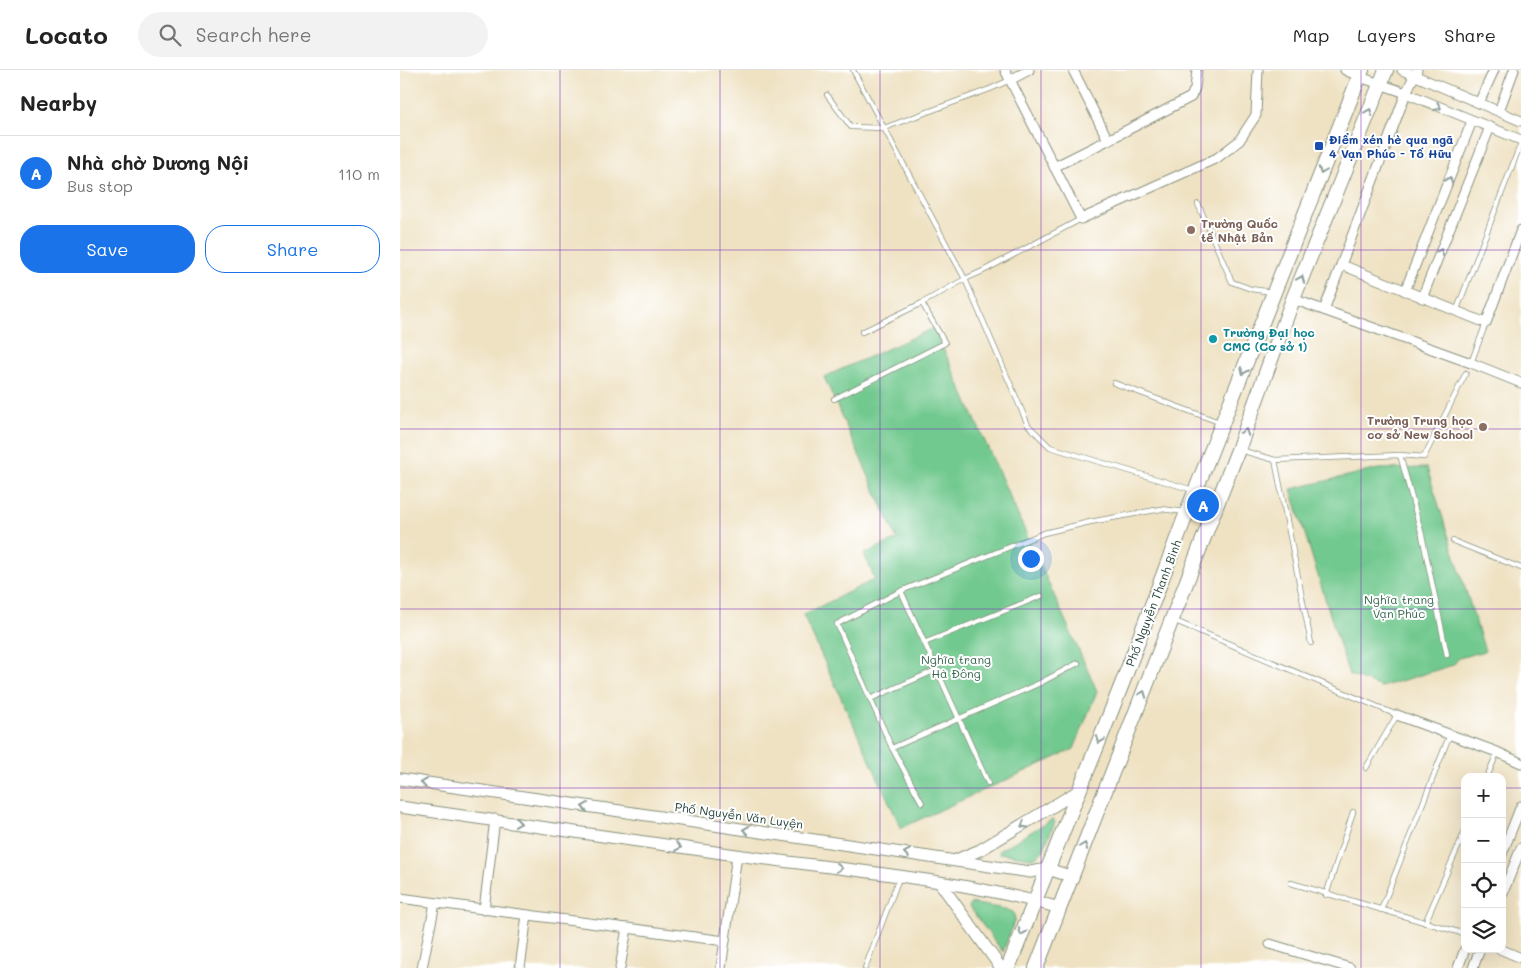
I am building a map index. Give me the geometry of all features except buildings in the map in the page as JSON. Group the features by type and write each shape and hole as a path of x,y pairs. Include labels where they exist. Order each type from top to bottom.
{"main road":[{"name":"Phố Nguyễn Thanh Bình","path":"1036,968 1238,450 1293,299 1386,70"},
{"name":"Phố Nguyễn Thanh Bình","path":"1008,968 1080,790 1187,512 1361,74"},
{"name":"Phố Nguyễn Văn Luyện","path":"400,779 1030,872 1048,870 1072,877"},
{"path":"955,860 980,850 1080,790"},
{"path":"400,807 736,855 900,876 1035,900 1060,908"},
{"path":"940,883 1001,968"}],"street":[{"path":"1005,70 1081,219 1216,158 1239,142 1256,115 1258,70"},
{"path":"1010,80 1028,70"},
{"path":"1074,70 1108,140"},
{"path":"1054,167 1191,97 1195,88 1197,70"},
{"path":"1346,70 1361,74 1380,85 1490,127 1521,142"},
{"path":"1402,70 1416,72 1521,121"},
{"path":"1480,103 1494,70"},
{"path":"1499,111 1514,70"},
{"path":"1324,310 1416,72"},
{"path":"1405,291 1472,121"},
{"path":"1422,298 1490,127"},
{"path":"1342,265 1486,324 1521,230"},
{"path":"1293,299 1521,382"},
{"path":"1398,716 1521,762"},
{"path":"1506,844 1521,806"},
{"path":"484,910 496,820"},
{"path":"1506,885 1521,848"},
{"path":"721,968 736,855"},
{"path":"400,898 725,941"},
{"path":"422,968 434,903"},
{"path":"520,968 527,915"},
{"path":"620,968 626,928"},
{"path":"1270,944 1350,968"},
{"path":"1506,952 1521,958"},
{"path":"1458,968 1464,953"},
{"path":"1473,968 1479,953"}],"lane":[{"path":"853,70 965,279 1028,425 1050,446 1196,491"},
{"path":"827,95 851,126 884,128 1010,80"},
{"path":"1456,312 1521,142"},
{"path":"1198,204 1232,282 1251,289 1275,293"},
{"path":"862,332 922,304 965,279 1081,219"},
{"path":"834,399 945,343 922,304"},
{"path":"1471,363 1486,324"},
{"path":"1238,450 1275,460 1400,455 1424,457 1466,373"},
{"path":"1114,383 1223,423"},
{"path":"1400,455 1422,535 1447,655"},
{"path":"1275,460 1311,643"},
{"path":"922,803 892,748 837,624 901,591 1044,533 1090,522 1162,509 1187,512"},
{"path":"1453,542 1521,568"},
{"path":"901,591 988,783"},
{"path":"924,643 1041,596"},
{"path":"1172,619 1398,716 1366,768"},
{"path":"892,748 1040,683 1078,664"},
{"path":"870,699 936,670"},
{"path":"1381,910 1450,734"},
{"path":"1489,773 1497,752"},
{"path":"1326,895 1353,812"},
{"path":"1425,923 1461,840"},
{"path":"866,968 900,876"},
{"path":"1291,883 1326,895 1461,933"}],"green space":[{"name":"Nghĩa trang Hà Đông","path":"934,328 1097,691 1074,749 901,828 803,615 875,579 864,554 897,539 824,377"},
{"name":"Nghĩa trang Vạn Phúc","path":"1427,468 1485,651 1459,658 1453,665 1381,687 1349,675 1291,489 1378,469"},
{"path":"1053,819 1055,822 1043,851 1036,857 1030,858 999,853 1000,850"},
{"path":"971,903 1013,912 1015,919 1003,952 969,907"}],"place":[{"name":"Điểm xén hè qua ngã 4 Vạn Phúc - Tố Hữu","path":"1319,146"},
{"name":"Trường Quốc tế Nhật Bản","path":"1191,230"},
{"name":"Trường Đại học CMC (Cơ sở 1)","path":"1213,339"},
{"name":"Trường Trung học cơ sở New School","path":"1483,427"},
{"name":"Nhà chờ Dương Nội","path":"1203,505"}]}
